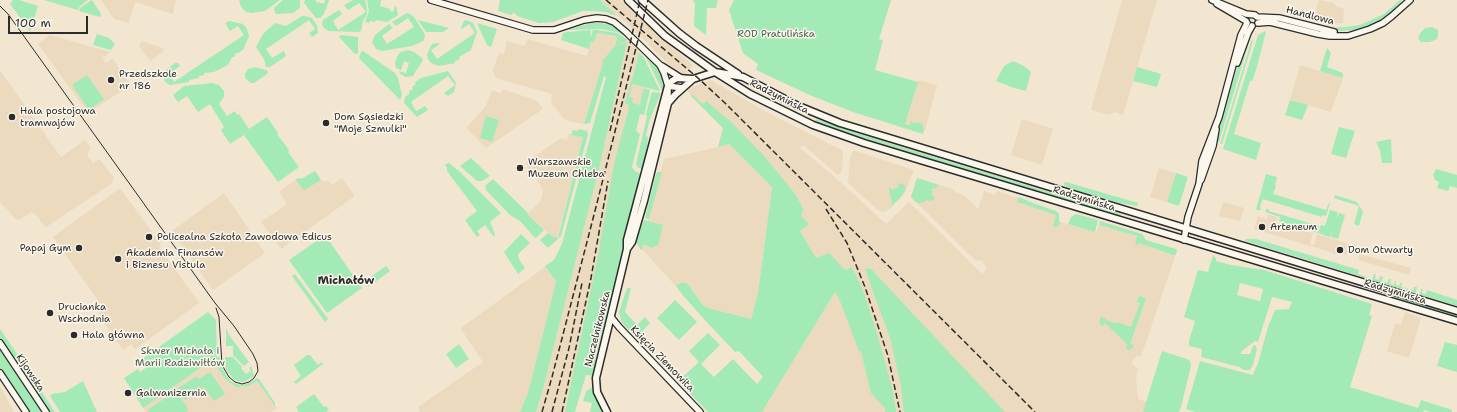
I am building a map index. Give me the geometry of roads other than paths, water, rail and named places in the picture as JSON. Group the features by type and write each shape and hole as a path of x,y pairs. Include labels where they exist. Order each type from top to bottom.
{"main road":[{"path":"628,0 665,36 715,72"},
{"path":"642,0 696,46 743,77"},
{"name":"Radzymińska","path":"715,72 750,94 791,115 837,134 1184,240 1457,321"},
{"name":"Radzymińska","path":"682,88 693,79 715,72 743,77 796,105 840,123 1457,310"},
{"path":"668,86 672,81 681,78"},
{"name":"Radzymińska","path":"681,78 693,79"},
{"name":"Naczelnikowska","path":"608,412 597,392 596,378 627,249 627,240 668,86"},
{"name":"Naczelnikowska","path":"627,249 632,242 642,208 668,103 682,88"},
{"path":"1256,261 1259,251"}],"street":[{"path":"431,0 533,30 554,30 588,19 606,19 614,22 626,32 660,65 681,78"},
{"path":"1209,0 1249,24 1256,25 1258,20 1255,15 1250,15 1212,0"},
{"name":"Handlowa","path":"1258,20 1279,18 1332,32 1358,32 1383,23 1410,0"},
{"path":"1249,24 1247,18 1250,15"},
{"path":"1184,240 1198,184 1202,161 1219,117 1243,30 1249,24"},
{"path":"660,65 668,86 682,88"},
{"name":"Naczelnikowska","path":"668,86 668,103"},
{"name":"Księcia Ziemowita","path":"611,317 700,412"},
{"name":"Kijowska","path":"0,343 46,412"},
{"path":"0,373 26,412"}],"tram line":[{"path":"0,6 8,14 253,354 257,363 258,371 254,378 249,382 242,384 235,382 229,377 222,365 219,317 216,308"}],"railway":[{"path":"606,0 698,78 725,103 1035,412"},
{"path":"610,131 640,0"},
{"path":"542,412 596,207 648,0"},
{"path":"562,412 591,278 608,181"},
{"path":"826,209 847,243 865,287 888,356 900,412"},
{"path":"552,412 569,348 582,283"}],"place":[{"name":"Przedszkole nr 186","path":"111,80"},
{"name":"Hala postojowa tramwajów","path":"12,117"},
{"name":"Dom Sąsiedzki \"Moje Szmulki\"","path":"326,123"},
{"name":"Warszawskie Muzeum Chleba","path":"520,168"},
{"name":"Arteneum","path":"1262,227"},
{"name":"Policealna Szkoła Zawodowa Edicus","path":"149,237"},
{"name":"Papaj Gym","path":"79,248"},
{"name":"Dom Otwarty","path":"1340,250"},
{"name":"Akademia Finansów i Biznesu Vistula","path":"118,259"},
{"name":"Drucianka Wschodnia","path":"50,313"},
{"name":"Hala główna","path":"74,335"},
{"name":"Galwanizernia","path":"128,393"}],"district":[{"name":"Michałów","path":"346,281"}],"park label":[{"name":"ROD Pratulińska","path":"776,34"},
{"name":"Skwer Michała i Marii Radziwiłłów","path":"180,356"}]}
